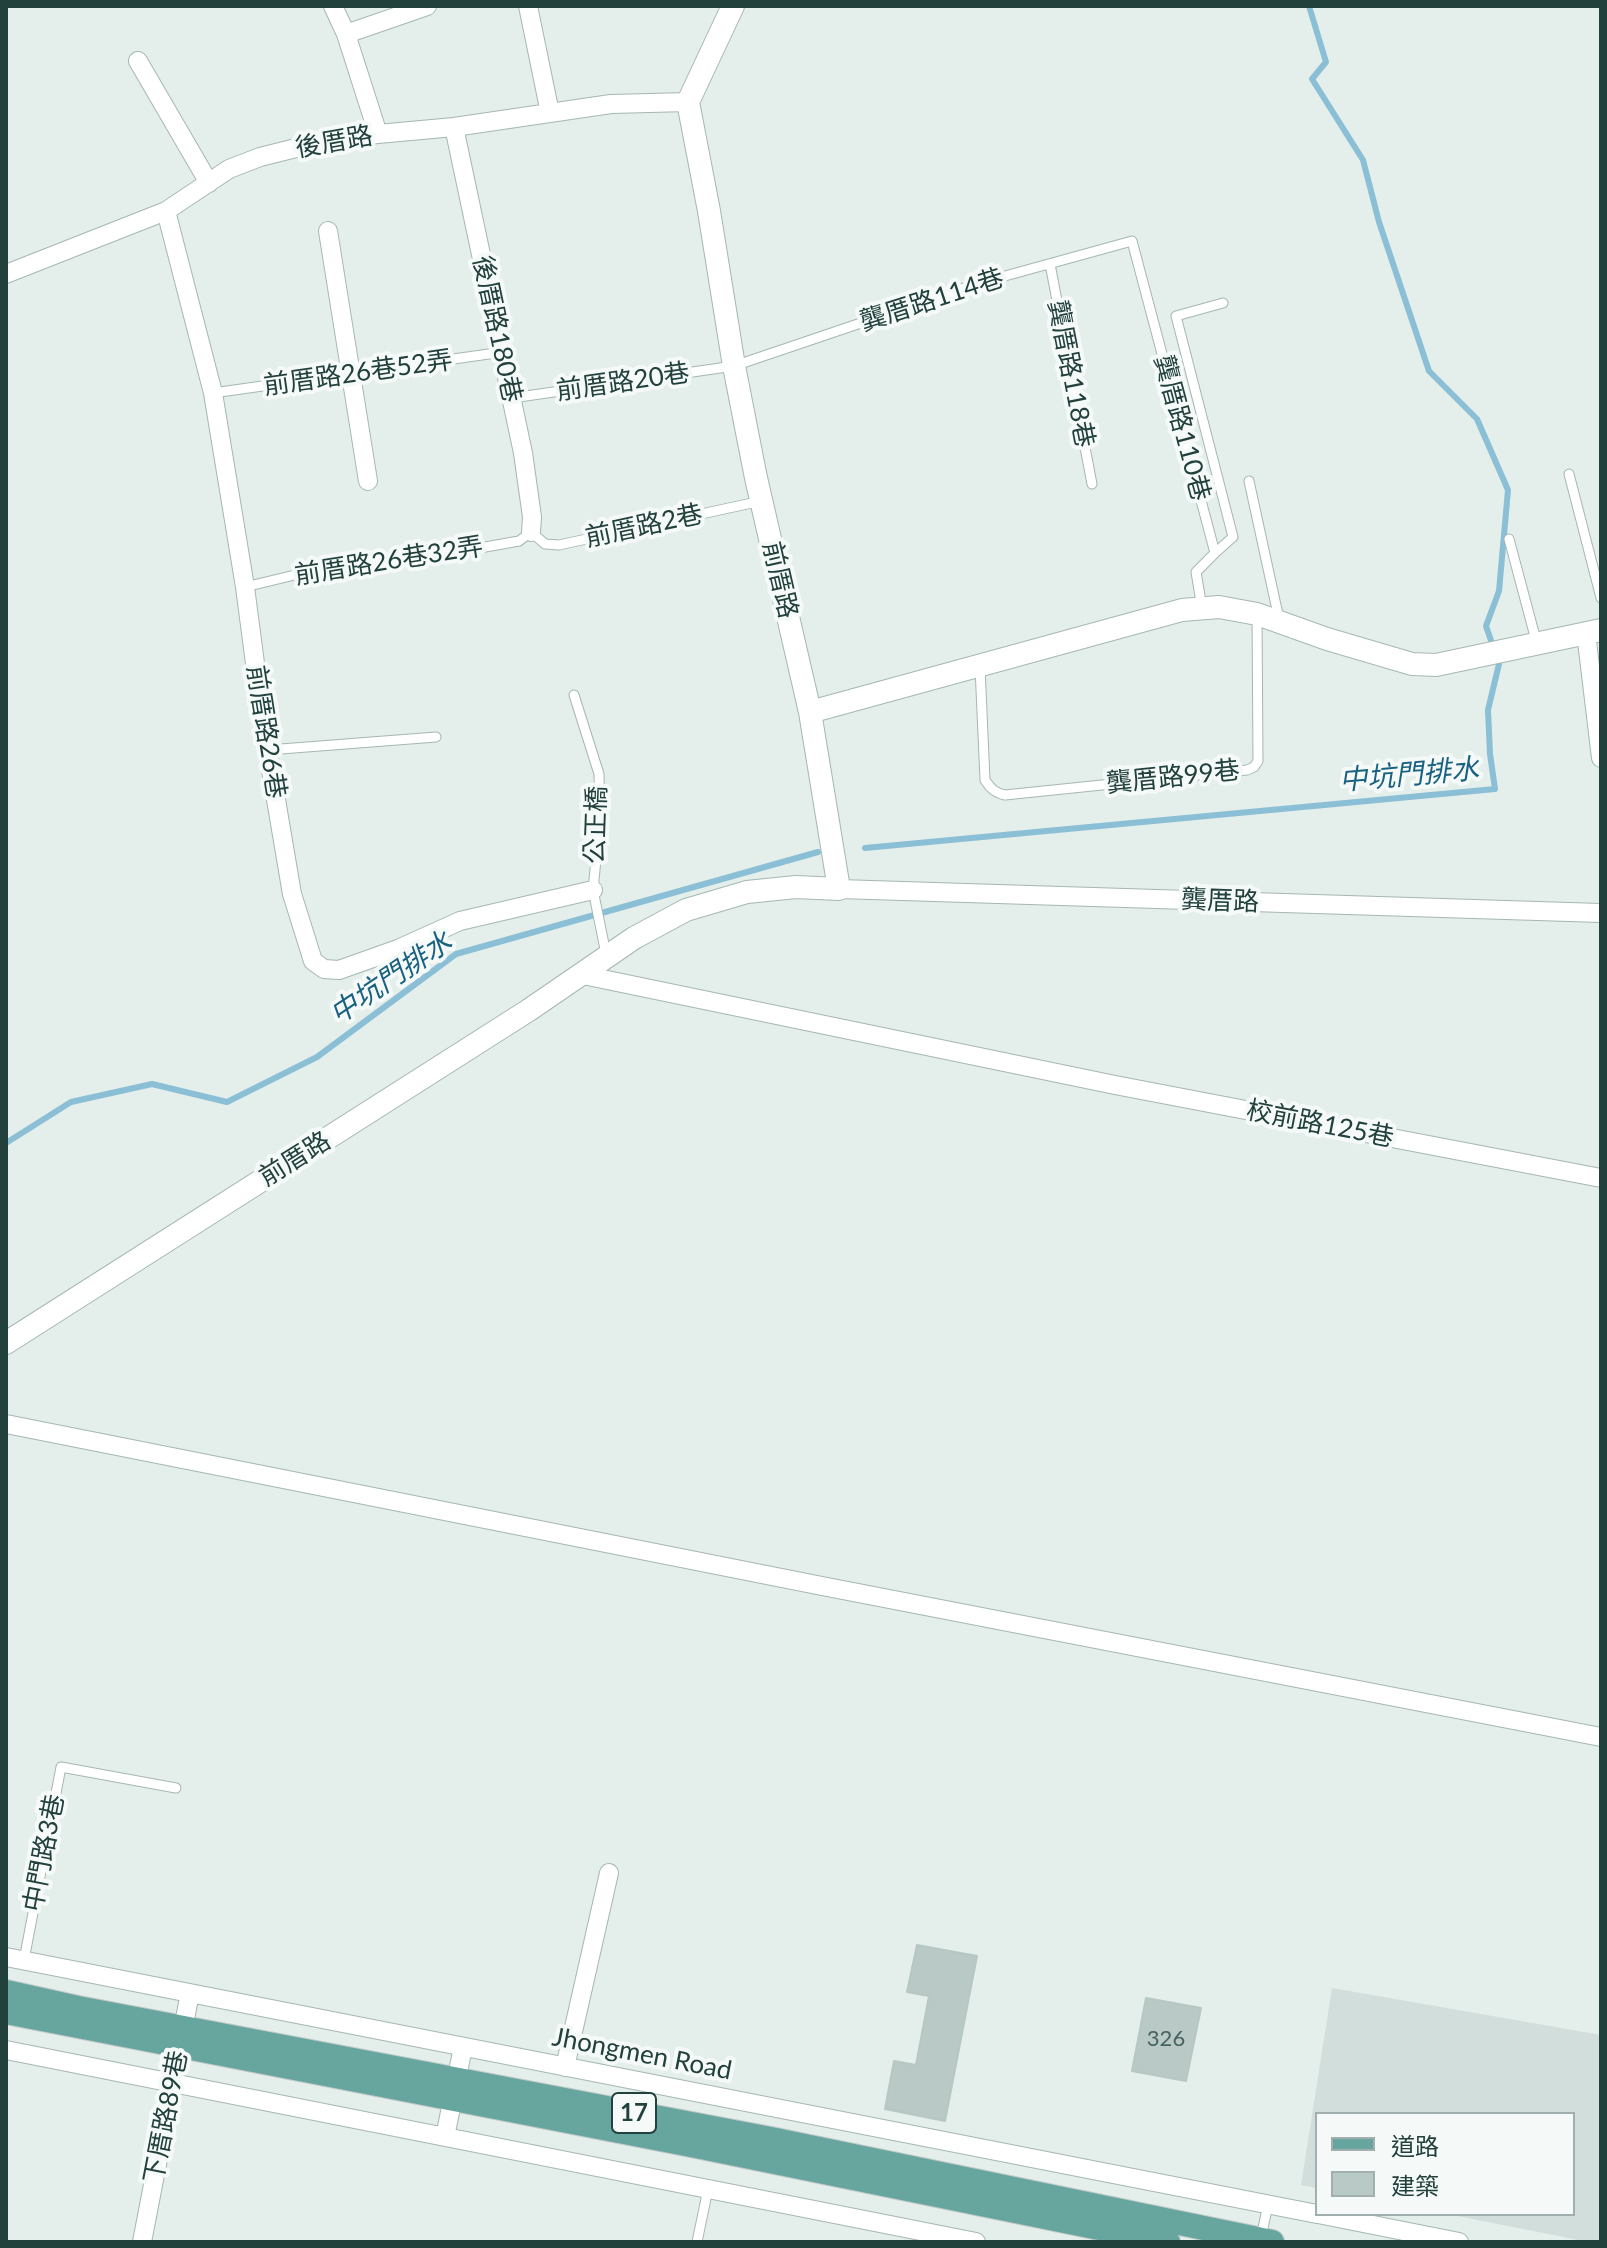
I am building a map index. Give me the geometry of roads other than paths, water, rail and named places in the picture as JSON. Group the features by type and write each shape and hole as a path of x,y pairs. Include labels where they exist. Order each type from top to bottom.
{"main road":[{"name":"17","path":"6,1992 181,2036"},
{"name":"17","path":"6,2012 181,2036 455,2089 1111,2227 1168,2242"},
{"name":"17","path":"1111,2227 1264,2241"}],"street":[{"path":"333,6 346,34 378,134"},
{"path":"346,34 427,6"},
{"path":"528,6 550,113"},
{"path":"688,102 733,6"},
{"path":"138,61 209,183"},
{"name":"後厝路","path":"6,274 166,211 229,169 260,157 378,134 454,127 611,104 688,102"},
{"name":"前厝路","path":"6,1343 583,975 634,938 686,910 747,892 796,887 839,889 810,712 761,501 734,366 688,102"},
{"name":"後厝路180巷","path":"454,127 512,398 528,485 531,532"},
{"name":"前厝路26巷","path":"166,211 213,393 292,894 313,961 324,969 339,970 487,913 595,897"},
{"path":"328,231 368,481"},
{"path":"810,712 1182,610 1219,607 1257,614 1412,664 1436,665 1594,631 1601,758"},
{"name":"龔厝路","path":"839,889 1601,913"},
{"name":"校前路125巷","path":"583,975 1039,1070 1601,1178"},
{"path":"6,1424 1601,1737"},
{"path":"565,2067 609,1873"},
{"name":"Jhongmen Road","path":"15,1958 1315,2214"},
{"name":"下厝路89巷","path":"142,2242 190,1993"},
{"path":"445,2137 463,2047"},
{"path":"6,2050 976,2242"},
{"path":"1111,2227 1119,2176"},
{"name":"Jhongmen Road","path":"1327,2216 1459,2242"}],"lane":[{"name":"龔厝路114巷","path":"734,366 976,284 1132,241"},
{"name":"龔厝路110巷","path":"1132,241 1215,553"},
{"name":"龔厝路118巷","path":"1050,264 1092,484"},
{"path":"1202,608 1196,572 1233,537 1176,316 1223,303"},
{"name":"前厝路26巷52弄","path":"213,393 503,352"},
{"name":"前厝路20巷","path":"512,398 734,366"},
{"path":"1569,474 1601,598"},
{"path":"1249,481 1280,622"},
{"name":"前厝路2巷","path":"531,532 545,544 559,545 761,501"},
{"name":"前厝路26巷32弄","path":"245,587 336,565 446,554 519,541 531,532"},
{"path":"1509,539 1537,644"},
{"name":"龔厝路99巷","path":"980,666 985,780 997,793 1005,795 1247,770 1258,761 1257,614"},
{"name":"公正橋","path":"574,695 599,774 600,819 595,897 606,958"},
{"path":"268,750 436,737"},
{"name":"中門路3巷","path":"15,1958 61,1767 176,1788"},
{"path":"697,2242 708,2189"},
{"path":"1264,2241 1268,2205"}],"waterway":[{"name":"中坑門排水","path":"865,848 1495,789 1488,710 1499,664 1486,626 1499,591 1508,490 1477,419 1429,371 1379,222 1363,160 1312,79 1326,62 1309,6"},
{"name":"中坑門排水","path":"6,1143 71,1102 152,1084 227,1102 317,1057 456,954 818,852"}]}
